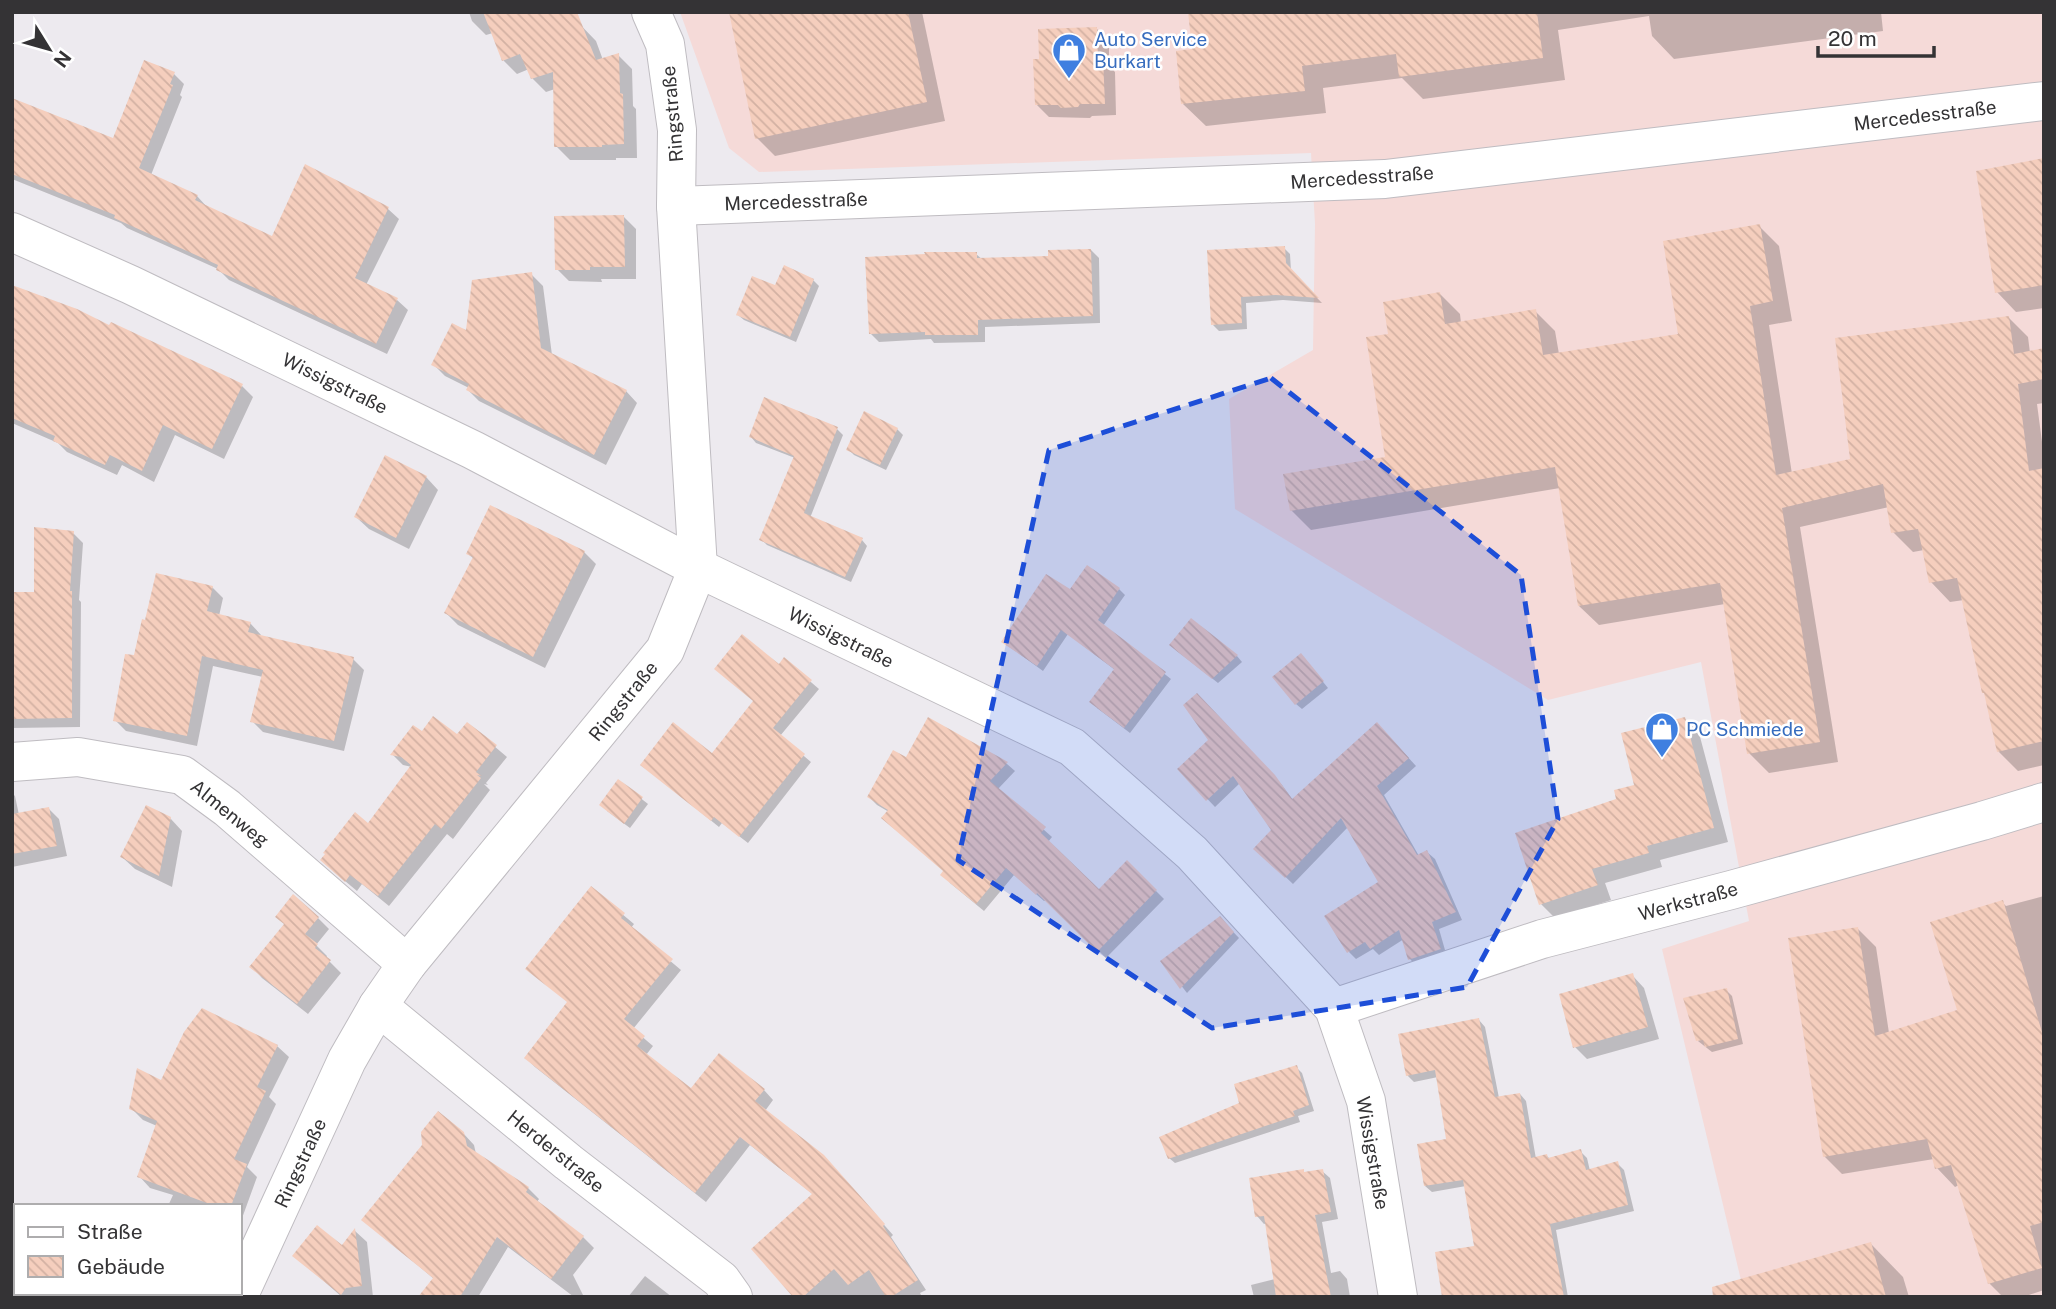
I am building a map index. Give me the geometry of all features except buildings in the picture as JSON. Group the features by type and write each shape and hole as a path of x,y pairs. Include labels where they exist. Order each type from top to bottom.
{"street":[{"name":"Ringstraße","path":"242,1288 347,1060 378,1006 407,964 665,650 698,568 677,206 677,130 664,44 651,12"},
{"name":"Mercedesstraße","path":"677,206 1385,179 2044,101"},
{"name":"Wissigstraße","path":"12,232 131,285 474,450 698,568 1072,747 1192,853 1334,1008 1366,1101 1398,1297"},
{"name":"Almenweg","path":"12,762 78,757 182,775 227,808 407,964"},
{"name":"Werkstraße","path":"1334,1008 1542,939 1758,883 2044,802"},
{"name":"Herderstraße","path":"378,1006 568,1162 721,1280 733,1297"}],"highlighted area":[{"path":"1271,378 1521,575 1558,819 1467,987 1212,1028 958,860 1049,450"}],"shaded area":[{"path":"680,12 2044,12 2044,1297 1745,1297 1662,949 1749,921 1701,662 1548,700 1235,509 1229,399 1313,350 1315,224 1311,153 759,172 729,148"}],"place":[{"name":"Auto Service Burkart","path":"1069,80"},
{"name":"PC Schmiede","path":"1662,759"}]}
